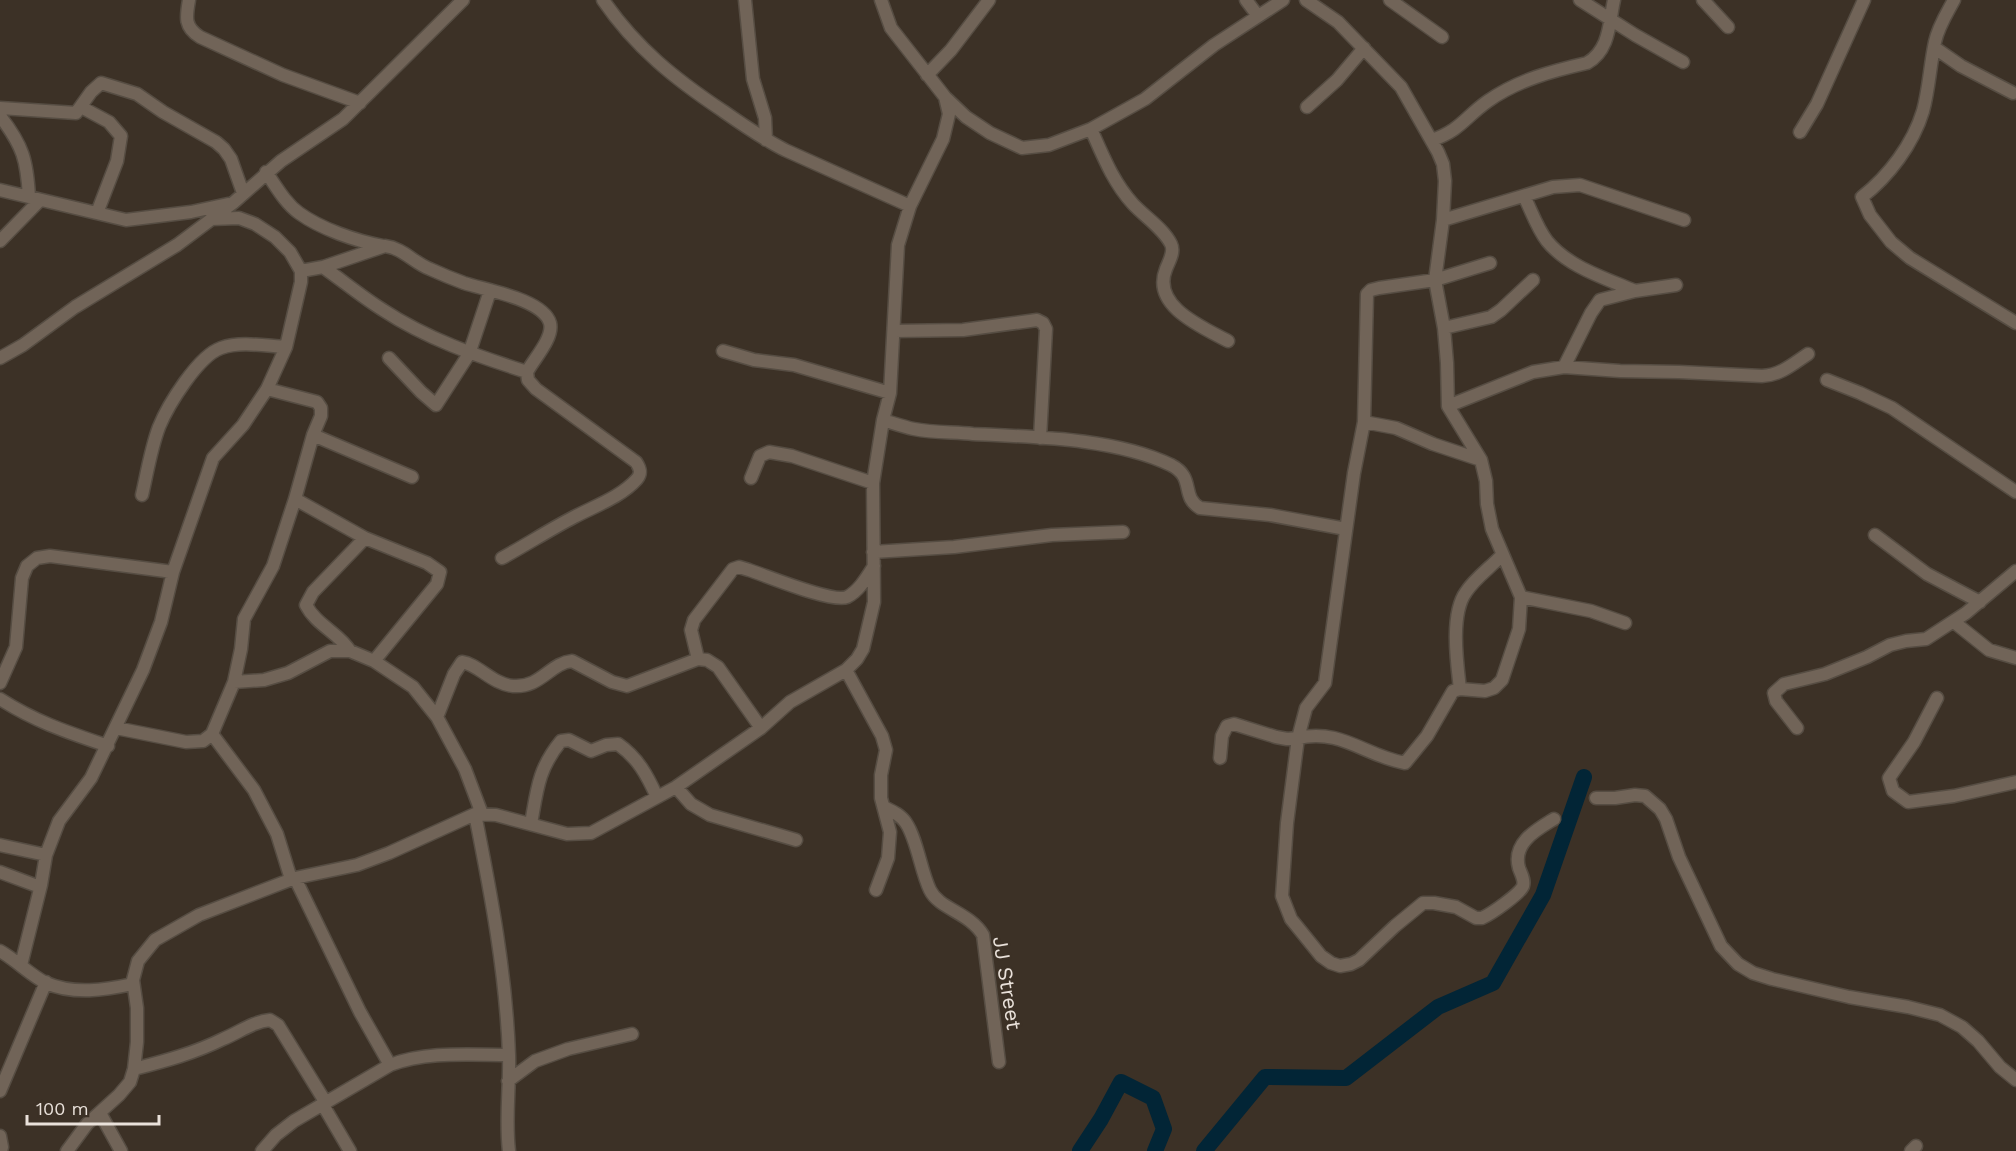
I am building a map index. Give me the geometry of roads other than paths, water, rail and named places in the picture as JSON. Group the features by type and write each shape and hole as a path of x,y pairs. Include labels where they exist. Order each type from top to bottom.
{"street":[{"path":"189,0 187,13 191,32 283,75 360,103"},
{"path":"0,358 23,345 75,307 177,245 233,203 267,172 336,124 463,0"},
{"path":"603,0 614,17 641,46 679,81 766,140 910,206"},
{"path":"745,0 753,79 765,118 766,140"},
{"path":"881,0 891,28 945,97 966,117 990,133 1022,148 1049,145 1091,129 1145,99 1214,45 1283,0"},
{"path":"927,75 951,50 989,0"},
{"path":"1246,0 1258,16"},
{"path":"1220,758 1224,729 1231,725 1287,739 1323,735 1342,739 1392,760 1405,763 1427,736 1454,692 1460,689 1485,691 1494,688 1502,680 1518,628 1521,597 1492,529 1481,460 1448,406 1444,328 1436,280 1443,220 1445,181 1443,164 1432,140 1401,87 1338,22 1306,0"},
{"path":"1390,0 1442,37"},
{"path":"1580,0 1683,62"},
{"path":"1432,140 1457,129 1487,101 1520,81 1587,63 1596,58 1608,35 1614,0"},
{"path":"1703,0 1728,27"},
{"path":"1800,132 1816,104 1864,0"},
{"path":"1954,0 1945,16 1935,48 1923,112 1903,153 1877,186 1862,197 1870,215 1891,242 1910,258 2016,322"},
{"path":"1307,107 1336,80 1364,48"},
{"path":"1935,48 1961,66 2013,93"},
{"path":"0,108 76,113 91,92 101,83 137,94 224,149 231,159 243,193"},
{"path":"67,1151 87,1124 130,1082 137,1042 137,1008 133,980 138,961 155,940 199,915 293,878 357,865 389,854 479,814 496,815 567,834 591,833 676,787 761,728 790,702 846,670 857,659 863,650 874,602 873,483 883,420 890,393 898,245 910,206 948,127 949,114 945,97"},
{"path":"81,107 109,122 121,136 117,161 97,213"},
{"path":"0,116 15,135 23,151 34,198"},
{"path":"1091,129 1119,187 1134,206 1162,232 1173,247 1173,253 1162,279 1167,298 1178,311 1193,322 1227,341"},
{"path":"267,172 286,201 299,213 361,242 392,247 426,267 529,303 543,312 550,322 550,331 541,351 526,372 528,380 536,389 636,462 640,468 637,478 613,497 502,558"},
{"path":"1443,220 1553,187 1580,185 1684,220"},
{"path":"0,190 126,220 191,212 233,203"},
{"path":"1524,195 1541,232 1557,251 1586,269 1635,291"},
{"path":"0,242 34,198"},
{"path":"21,965 46,855 59,821 91,778 108,746 143,670 161,622 173,572 213,458 243,425 267,389 286,347 301,282 301,271 290,252 275,237 255,224 238,218 211,219"},
{"path":"301,271 323,267 385,246"},
{"path":"1490,263 1436,280 1379,288 1366,294 1364,422 1354,473 1325,683 1306,708 1298,738 1287,823 1282,896 1298,930 1310,940 1321,956 1340,966 1351,964 1359,960 1423,903 1456,907 1476,918 1482,918 1513,898 1523,888 1524,882 1517,859 1521,845 1532,832 1554,819"},
{"path":"323,267 384,311 428,336 469,354 526,372"},
{"path":"1444,328 1491,317 1533,280"},
{"path":"1564,366 1600,300 1635,291 1676,285"},
{"path":"389,358 436,405 469,354 490,291"},
{"path":"894,331 963,330 1037,320 1043,323 1046,329 1040,438"},
{"path":"142,495 159,428 173,400 198,367 219,348 234,345 286,347"},
{"path":"723,351 754,360 794,365 890,393"},
{"path":"1448,406 1533,372 1564,366 1620,371 1762,376 1782,372 1808,354"},
{"path":"1827,380 1892,408 2016,492"},
{"path":"116,728 186,742 203,741 212,734 234,682 244,619 273,566 313,435 321,416 321,408 317,402 267,389"},
{"path":"883,420 915,429 1040,438 1093,444 1143,454 1180,471 1184,476 1189,498 1200,508 1270,515 1346,529"},
{"path":"1364,422 1395,428 1445,449 1481,460"},
{"path":"313,435 412,477"},
{"path":"750,478 760,456 769,452 792,456 873,483"},
{"path":"295,500 365,538 427,563 440,572 437,584 374,662"},
{"path":"873,552 954,547 1052,535 1124,532"},
{"path":"1875,535 1927,574 1980,602"},
{"path":"350,651 340,638 316,620 306,605 313,592 365,538"},
{"path":"1460,689 1455,648 1459,609 1465,592 1502,555"},
{"path":"0,683 16,647 22,578 27,566 37,558 50,556 173,572"},
{"path":"698,659 691,630 694,620 733,569 739,567 839,599 848,597 859,588 874,566"},
{"path":"1797,728 1776,701 1774,693 1784,684 1825,674 1890,645 1923,640 1954,622 2016,571"},
{"path":"1521,597 1591,611 1625,623"},
{"path":"1954,622 1989,650 2016,658"},
{"path":"234,682 264,680 288,673 330,651 350,651 374,662 413,687 437,717 465,769 479,814 504,978 509,1151"},
{"path":"437,717 454,674 462,662 470,664 488,677 511,686 525,685 543,678 558,665 572,661 612,682 627,686 698,659 707,660 718,667 761,728"},
{"path":"846,670 882,736 886,750 881,775 881,798 890,832 888,858 876,890"},
{"path":"1937,698 1914,742 1889,778 1893,791 1908,802 1954,796 2016,782"},
{"path":"0,699 26,716 108,746"},
{"path":"212,734 254,790 277,834 293,878 364,1021 390,1065"},
{"path":"531,824 538,781 548,757 561,741 569,740 591,751 606,745 618,744 632,754 646,773 657,797"},
{"path":"676,787 691,804 710,815 796,840"},
{"path":"1596,798 1644,796 1660,809 1666,819 1679,857 1721,946 1738,964 1753,973 1772,978 1858,999 1940,1015 1962,1027 1978,1041 2000,1067 2016,1080"},
{"name":"JJ Street","path":"884,807 896,813 907,824 931,892 943,904 976,924 982,935 999,1062"},
{"path":"0,844 46,855"},
{"path":"0,872 40,887"},
{"path":"0,951 46,982 63,988 101,990 133,984"},
{"path":"0,1091 4,1071 46,982"},
{"path":"134,1069 187,1054 224,1039 250,1024 270,1020 278,1025 289,1040 350,1151"},
{"path":"508,1081 535,1061 568,1049 632,1034"},
{"path":"262,1151 294,1120 390,1065 431,1056 508,1055"},
{"path":"100,1113 120,1151"},
{"path":"0,1136 1,1151"}],"waterway":[{"path":"1204,1151 1265,1077 1346,1078 1438,1007 1493,983 1543,895 1584,777"},
{"path":"1080,1151 1121,1082 1153,1098 1164,1129 1155,1151"}]}
